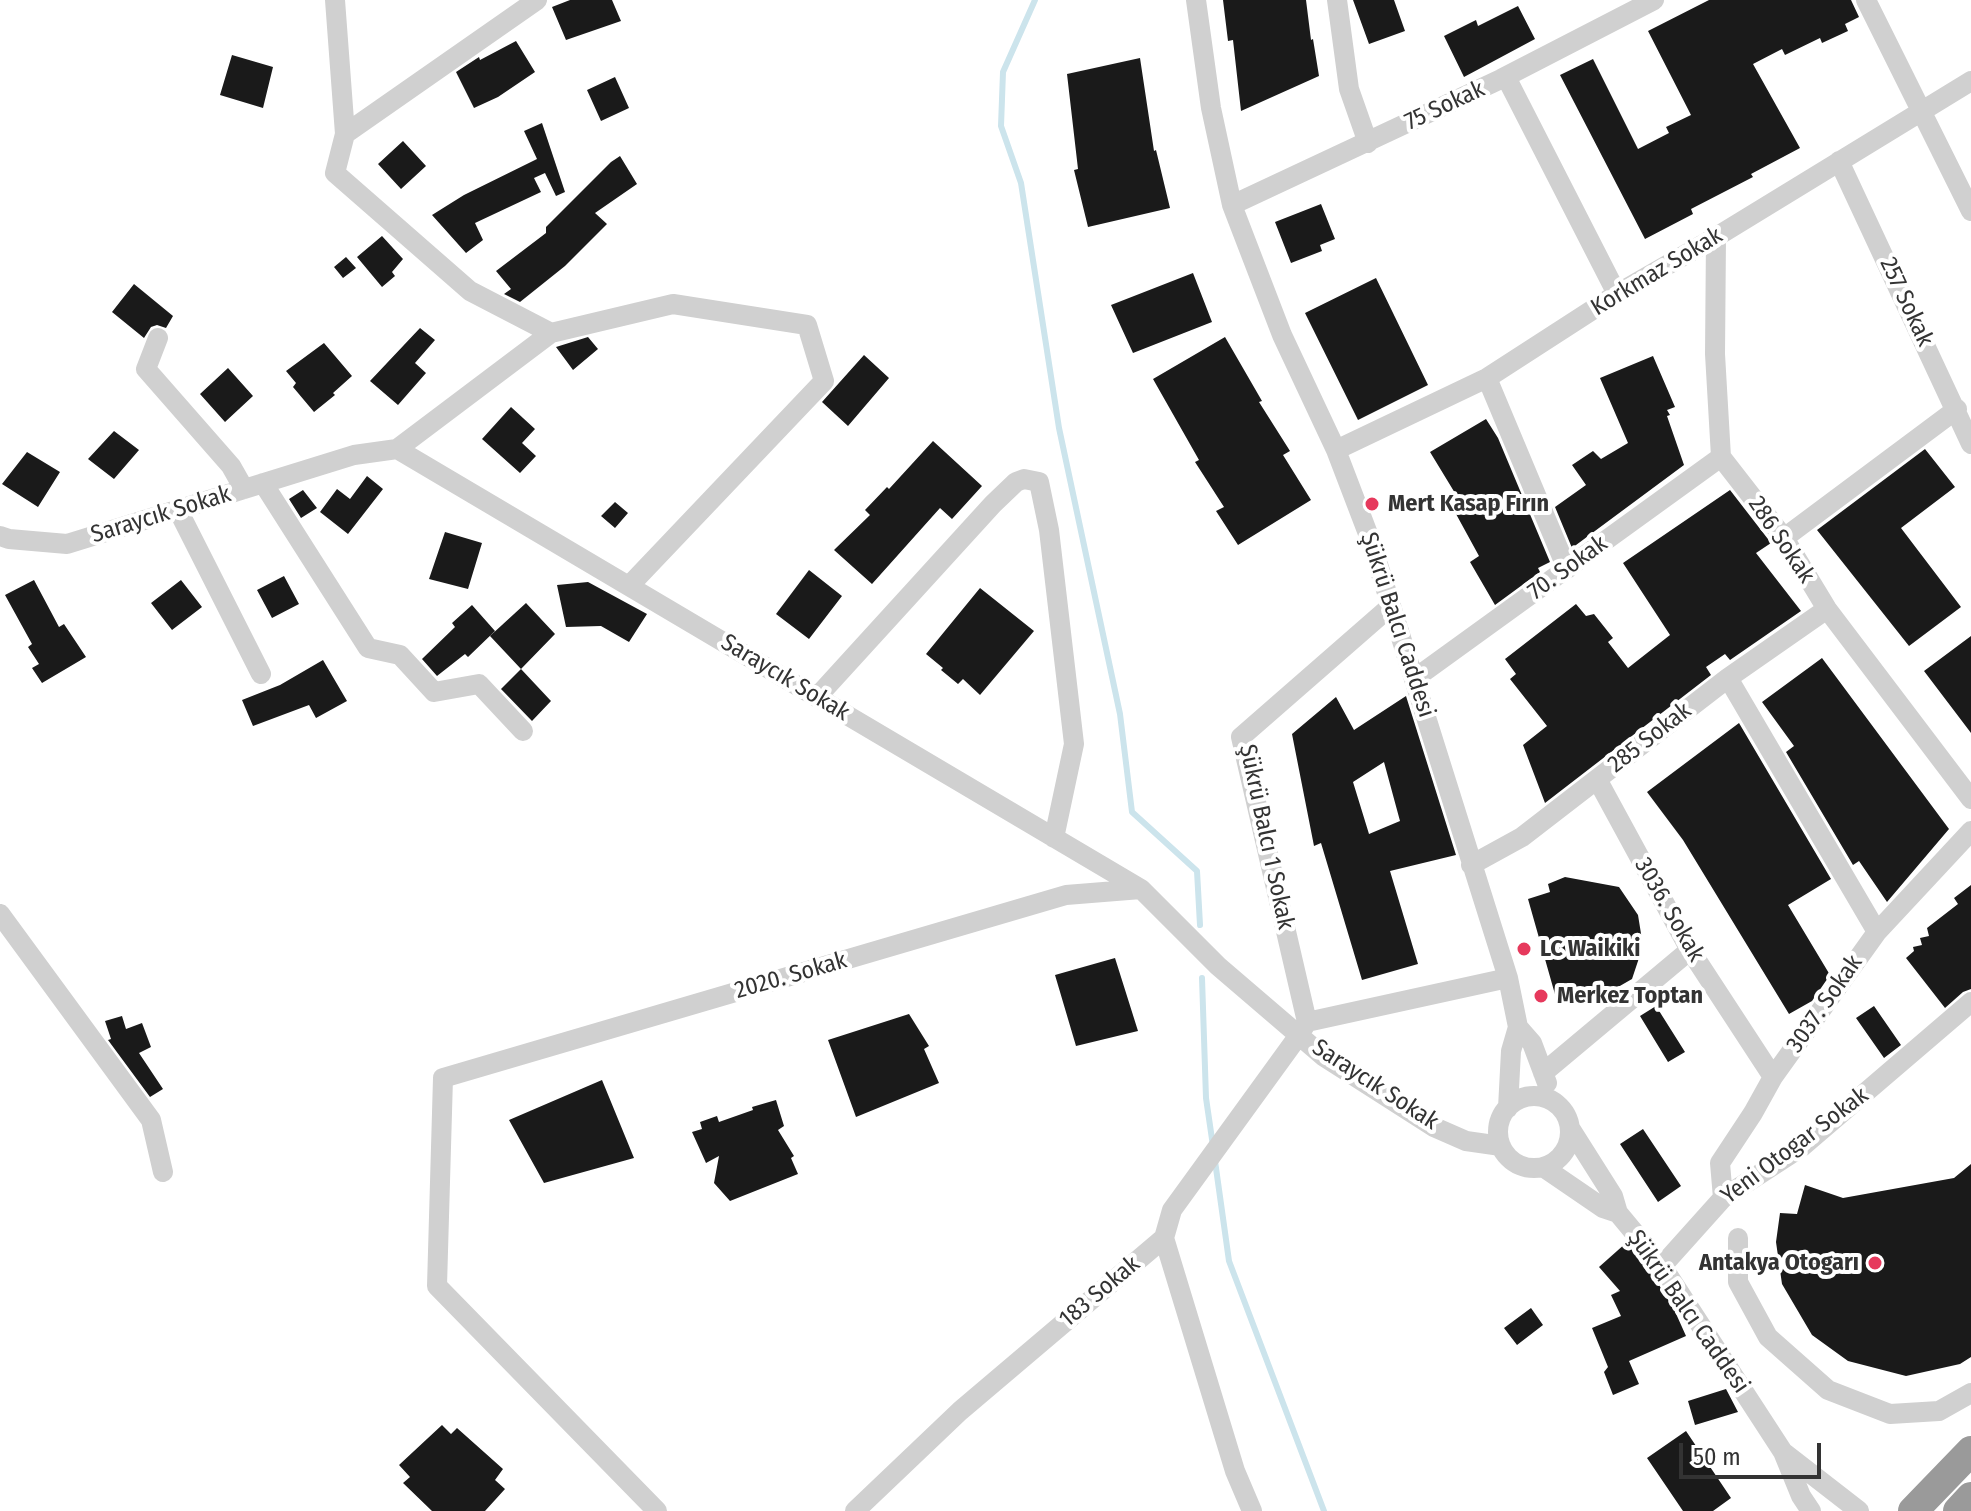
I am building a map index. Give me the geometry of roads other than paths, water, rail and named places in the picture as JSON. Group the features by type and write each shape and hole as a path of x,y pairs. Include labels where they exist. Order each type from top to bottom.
{"highway":[{"path":"1913,1511 1971,1451"},
{"path":"1958,1511 1971,1497"}],"street":[{"path":"335,0 345,134 335,173 470,291 551,333"},
{"path":"345,134 537,0"},
{"name":"Şükrü Balcı Caddesi","path":"1196,0 1211,108 1232,205 1282,335 1336,450 1370,539 1508,978 1518,1027 1511,1051 1508,1108"},
{"path":"1337,0 1349,89 1368,143"},
{"name":"75 Sokak","path":"1232,205 1506,77 1654,0"},
{"path":"1866,0 1971,211"},
{"path":"1506,77 1617,294"},
{"name":"Korkmaz Sokak","path":"1336,450 1487,378 1617,294 1971,81"},
{"name":"257 Sokak","path":"1839,161 1971,444"},
{"path":"1716,237 1715,354 1721,457"},
{"path":"397,449 551,333 673,304 807,325 824,381 629,586"},
{"path":"158,338 146,369 231,466 253,486 368,648 400,655 434,692 479,684 523,731"},
{"path":"1487,378 1567,569"},
{"path":"1784,538 1957,409"},
{"name":"Saraycık Sokak","path":"0,536 67,544 354,455 397,449 1141,889 1218,966 1303,1028 1323,1056 1434,1127 1466,1141 1501,1146"},
{"name":"286 Sokak","path":"1721,457 1784,538 1827,609 1971,799"},
{"name":"70. Sokak","path":"1414,679 1721,457"},
{"path":"817,697 993,504 1016,482 1024,479 1039,482 1055,573 1074,744 1054,838"},
{"path":"178,510 261,674"},
{"name":"Şükrü Balcı 1 Sokak","path":"1303,1028 1241,737 1391,606"},
{"name":"285 Sokak","path":"1471,865 1522,837 1728,678 1827,609"},
{"path":"1728,678 1877,932"},
{"name":"3036. Sokak","path":"1597,779 1690,950 1773,1077"},
{"name":"3037. Sokak","path":"1723,1198 1720,1163 1773,1077 1877,932 1971,831"},
{"name":"2020. Sokak","path":"657,1511 437,1286 443,1078 1066,895 1141,889"},
{"path":"0,914 151,1120 163,1172"},
{"path":"1543,1073 1690,950"},
{"path":"1303,1028 1508,978"},
{"name":"Yeni Otogar Sokak","path":"1662,1266 1723,1198 1803,1146 1971,1002"},
{"name":"Şükrü Balcı Caddesi","path":"1518,1027 1532,1043 1555,1103"},
{"name":"183 Sokak","path":"855,1511 960,1411 1164,1238 1172,1210 1303,1028"},
{"path":"1525,1098 1545,1098 1555,1103 1562,1110 1570,1128 1567,1149 1553,1163 1543,1167 1533,1169 1513,1162 1501,1146 1499,1126 1508,1108 1525,1098"},
{"name":"Şükrü Balcı Caddesi","path":"1570,1128 1613,1196 1618,1213 1662,1266 1783,1452 1801,1496 1811,1511"},
{"name":"Şükrü Balcı Caddesi","path":"1543,1167 1603,1208 1618,1213"},
{"path":"1164,1238 1235,1471 1252,1511"},
{"path":"1738,1238 1738,1282 1768,1337 1828,1390 1890,1414 1939,1411 1971,1393"},
{"name":"Şükrü Balcı Caddesi","path":"1783,1452 1859,1511"}],"waterway":[{"path":"1035,0 1003,72 1001,126 1021,183 1059,428 1120,714 1132,812 1197,871 1200,925"},
{"path":"1202,978 1206,1098 1213,1146"},
{"path":"1215,1161 1229,1261 1324,1511"}],"place":[{"name":"Mert Kasap Fırın","path":"1372,504"},
{"name":"LC Waikiki","path":"1524,949"},
{"name":"Merkez Toptan","path":"1541,996"},
{"name":"Antakya Otogarı","path":"1875,1263"}]}
